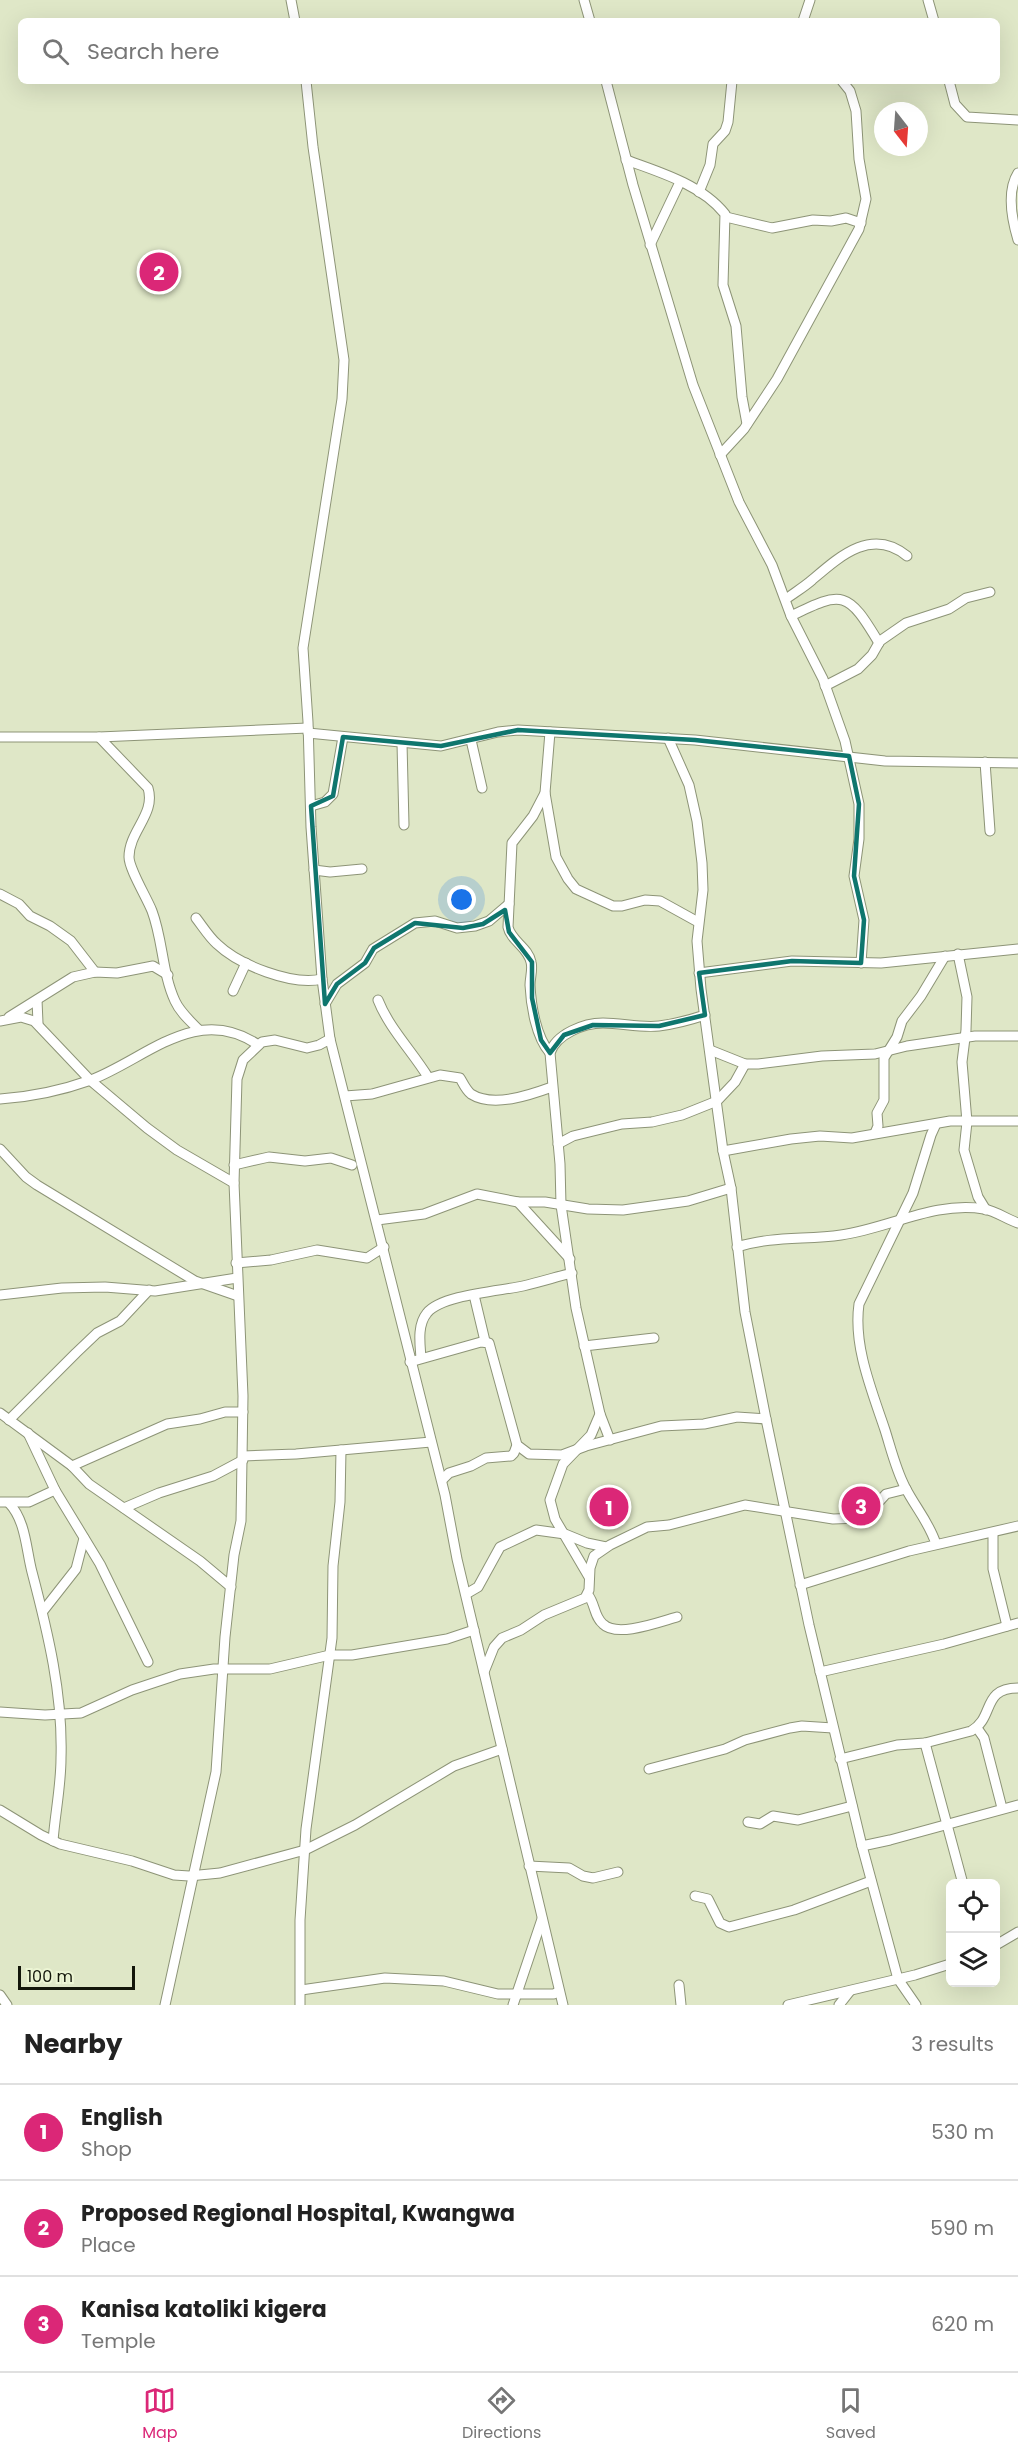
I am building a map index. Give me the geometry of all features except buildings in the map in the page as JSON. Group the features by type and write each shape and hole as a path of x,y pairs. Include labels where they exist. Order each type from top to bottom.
{"street":[{"path":"291,0 294,18"},
{"path":"584,0 589,18"},
{"path":"804,18 810,0"},
{"path":"928,0 933,18"},
{"path":"306,84 313,147 344,360 342,399 303,648 314,870 325,1004 330,1039 384,1247 410,1362 442,1480 457,1559 563,2005"},
{"path":"607,84 626,160 693,385 741,505 772,565 791,616 825,686 849,756 859,804 859,839 854,876 864,920 861,963"},
{"path":"699,192 710,165 713,144 725,131 728,122 732,84"},
{"path":"720,455 747,424 777,379 811,320 861,223 866,199 859,159 856,111 850,91 844,84"},
{"path":"950,84 955,104 967,117 1018,120"},
{"path":"626,160 699,192 719,206 726,217 723,285 735,326 747,424"},
{"path":"1018,173 1011,191 1013,218 1018,240"},
{"path":"651,245 680,182"},
{"path":"726,217 771,228 813,220 831,221 846,218 861,223"},
{"path":"786,600 821,571 860,546 874,543 888,544 906,556"},
{"path":"825,686 858,669 872,655 879,643 906,623 949,609 966,598 990,592"},
{"path":"791,616 822,601 836,597 844,599 851,604 879,643"},
{"path":"0,737 99,737 308,731 343,737 441,746 508,731 550,732 669,738 885,761 1018,763"},
{"path":"550,732 545,793 556,857 568,879 576,889 613,906 645,900 660,901 698,922"},
{"path":"99,737 148,788 151,798 150,807 134,837 129,860 152,911 170,989 181,1012 198,1029"},
{"path":"311,806 325,802 333,794 343,737"},
{"path":"669,738 689,784 698,821 703,890 697,941 699,973 746,1312 766,1419 819,1672 862,1846 898,1979 908,2000 916,2005"},
{"path":"471,740 482,788"},
{"path":"402,743 404,825"},
{"path":"986,762 990,831"},
{"path":"545,793 532,816 512,843 508,929 532,962 530,982 532,998 541,1040 550,1053"},
{"path":"314,870 330,872 362,869"},
{"path":"0,894 19,904 30,916 50,926 71,941 95,972"},
{"path":"325,1004 337,984 365,963 373,949 415,923 435,921 457,928 475,926 489,921 509,904"},
{"path":"196,918 217,945 246,963 277,975 308,980 322,979"},
{"path":"699,973 723,972 792,961 881,963 1018,949"},
{"path":"958,954 967,998 962,1062 968,1122 964,1155 980,1201 986,1210"},
{"path":"875,1133 878,1126 877,1113 884,1100 883,1060 897,1037 902,1021 926,990 945,956"},
{"path":"2,1020 67,979 95,972 117,973 165,962"},
{"path":"233,991 246,963"},
{"path":"154,966 168,975"},
{"path":"37,1000 38,1023"},
{"path":"378,1000 386,1017 428,1077"},
{"path":"610,1440 600,1414 576,1308 561,1205 550,1053 553,1045 564,1035 593,1024 659,1026 705,1015"},
{"path":"2,1020 21,1017 38,1023 90,1080 177,1150 234,1183"},
{"path":"0,1099 32,1095 90,1080 167,1041 198,1029 237,1034 257,1044"},
{"path":"710,1050 745,1064 887,1052 907,1046 965,1038 1018,1036"},
{"path":"165,2005 216,1772 231,1587 241,1521 243,1412 234,1183 237,1079 243,1060 257,1044 275,1040 307,1048 330,1039"},
{"path":"558,1144 573,1136 622,1124 666,1118 717,1101 735,1082 745,1064"},
{"path":"345,1096 380,1092 440,1075 458,1077 470,1093 488,1099 520,1096 552,1087"},
{"path":"723,1151 791,1139 820,1136 852,1138 936,1124 1018,1121"},
{"path":"936,1124 916,1186 899,1220 890,1245 859,1304 858,1331 866,1371 906,1489 925,1518 936,1544"},
{"path":"0,1149 26,1177 37,1185 201,1284 238,1296"},
{"path":"234,1165 268,1157 305,1161 331,1158 352,1165"},
{"path":"377,1220 424,1214 477,1194 518,1202 622,1210 687,1201 730,1188"},
{"path":"518,1202 570,1259"},
{"path":"737,1247 765,1239 847,1234 937,1209 986,1210 1018,1223"},
{"path":"236,1263 271,1260 317,1250 367,1258 384,1247"},
{"path":"421,1358 420,1334 426,1314 444,1302 525,1286 572,1273"},
{"path":"0,1295 62,1288 105,1287 149,1290 237,1278"},
{"path":"9,1420 76,1353 97,1334 120,1321 149,1290"},
{"path":"474,1296 485,1341 490,1347 517,1445 529,1454 562,1455 661,1426 698,1425 737,1417 766,1419"},
{"path":"584,1346 654,1338"},
{"path":"410,1362 485,1341"},
{"path":"72,1466 166,1424 200,1419 225,1412 243,1412"},
{"path":"0,1413 72,1466 89,1484 200,1561 231,1587"},
{"path":"589,1576 553,1514 549,1500 563,1464 569,1455 577,1451 578,1447 591,1435 600,1414"},
{"path":"27,1432 55,1490 117,1598 148,1662"},
{"path":"124,1508 159,1493 213,1476 243,1458 431,1442"},
{"path":"442,1480 449,1473 486,1458 511,1456 517,1445"},
{"path":"300,2005 300,1920 305,1850 314,1759 330,1655 341,1450"},
{"path":"676,1617 636,1628 611,1629 601,1623 588,1595 592,1559 606,1547 647,1527 669,1525 732,1508 750,1506 833,1519 860,1518 867,1515 886,1494 906,1489"},
{"path":"4,1503 28,1502 55,1490"},
{"path":"4,1503 16,1512 23,1530 43,1611 60,1714 61,1763 53,1841"},
{"path":"800,1585 936,1544 1018,1526"},
{"path":"466,1594 474,1592 478,1587 503,1545 538,1530 565,1534 587,1543 606,1547"},
{"path":"993,1533 993,1569 1007,1626"},
{"path":"43,1611 76,1569 84,1538"},
{"path":"484,1672 494,1647 502,1638 521,1630 551,1612 580,1602 588,1595"},
{"path":"819,1672 944,1644 1018,1623"},
{"path":"0,1713 60,1714 90,1711 128,1692 177,1674 211,1669 270,1669 330,1655 352,1655 447,1639 474,1630"},
{"path":"840,1759 897,1745 925,1743 964,1734 977,1728 995,1694 1004,1689 1018,1688"},
{"path":"649,1769 725,1749 745,1740 790,1728 802,1726 833,1728"},
{"path":"977,1728 986,1743 1002,1808"},
{"path":"925,1743 962,1879"},
{"path":"0,1810 53,1841 132,1861 174,1875 193,1876 234,1870 305,1850 355,1826 454,1766 502,1749"},
{"path":"862,1846 1018,1805"},
{"path":"748,1822 760,1824 773,1816 798,1820 852,1806"},
{"path":"529,1866 571,1869 583,1876 593,1878 618,1872"},
{"path":"695,1896 710,1900 720,1923 729,1927 794,1910 871,1881"},
{"path":"513,2005 530,1961 534,1939 542,1919"},
{"path":"1000,1943 1018,1932"},
{"path":"788,2005 946,1965"},
{"path":"301,1990 385,1978 444,1981 498,1994 554,1994 560,1991"},
{"path":"679,1985 681,2005"},
{"path":"839,2005 852,1989"},
{"path":"0,1995 7,2005"}],"highlighted area":[{"path":"518,730 695,740 849,756 859,804 854,876 864,920 861,963 792,961 699,973 705,1015 659,1026 593,1025 564,1035 550,1053 541,1040 532,998 532,962 509,932 505,910 483,924 463,928 415,923 374,948 365,963 337,984 325,1004 311,806 333,796 343,737 441,746"}],"place":[{"name":"Proposed Regional Hospital, Kwangwa","path":"159,272"},
{"name":"Kanisa katoliki kigera","path":"861,1506"},
{"name":"English","path":"609,1507"}]}
